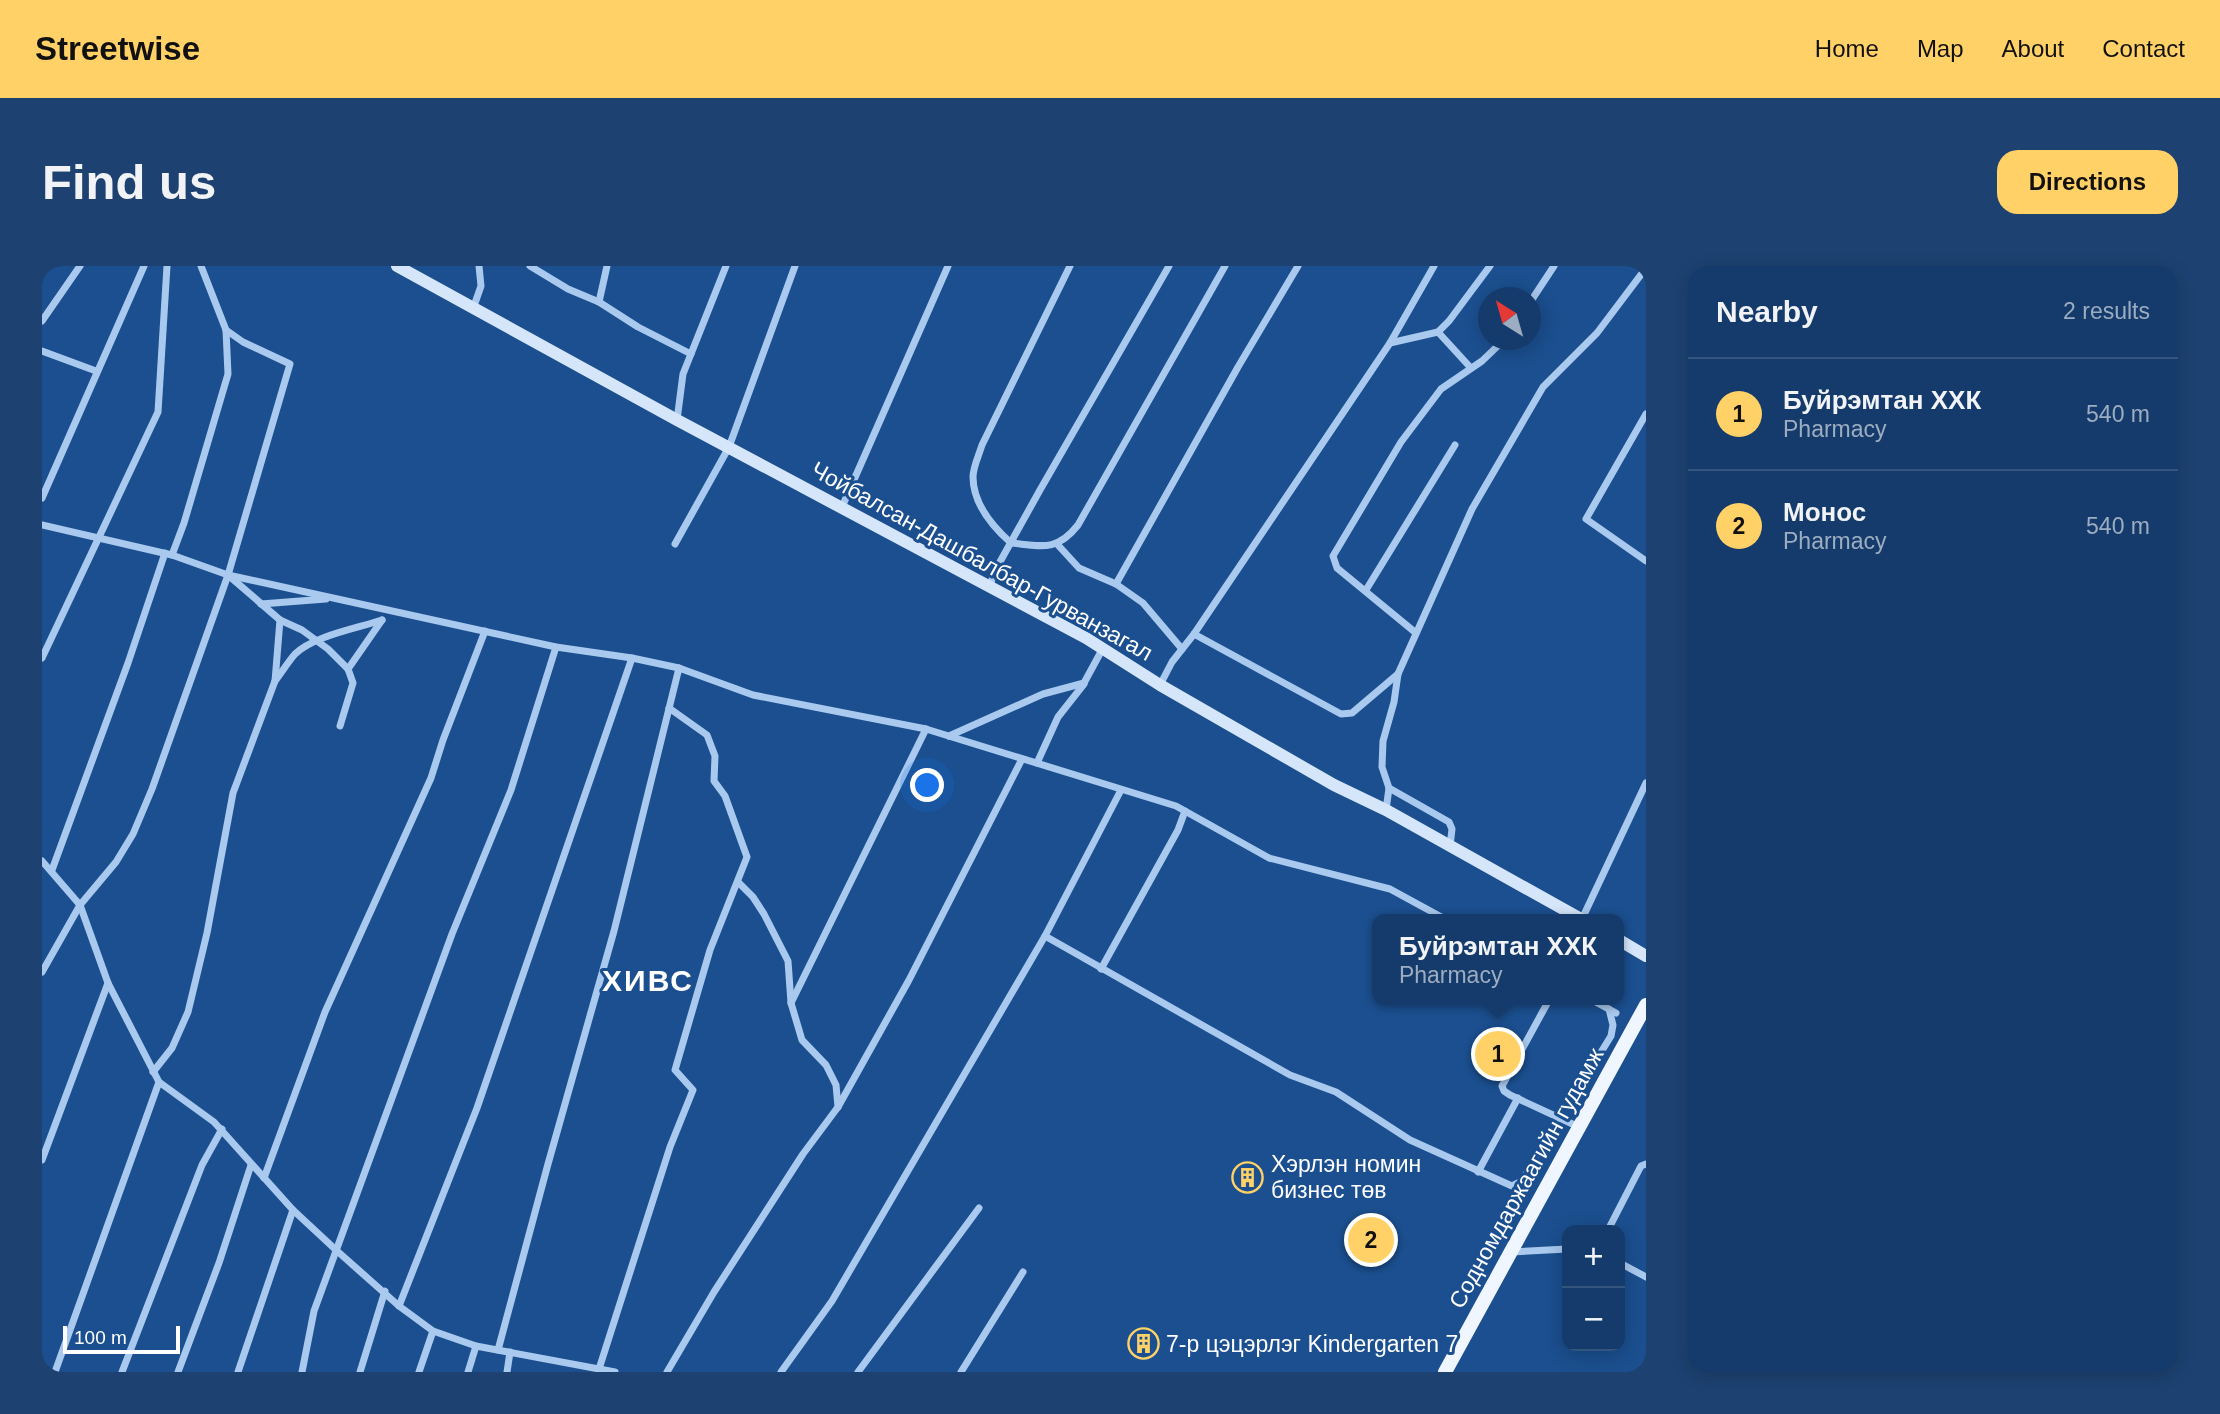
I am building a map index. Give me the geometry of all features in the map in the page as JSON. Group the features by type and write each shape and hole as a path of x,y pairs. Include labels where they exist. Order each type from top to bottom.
{"main road":[{"name":"Содномдаржаагийн гудамж","path":"1445,1372 1646,1005"}],"street":[{"path":"42,321 80,266"},
{"path":"42,498 144,266"},
{"path":"42,658 158,412 167,266"},
{"path":"52,870 168,554 184,523 228,374 226,330 201,266"},
{"name":"Чойбалсан-Дашбалбар-Гурванзагал","path":"397,266 729,447 990,585 1334,785 1386,810 1573,914"},
{"path":"474,306 481,286 479,266"},
{"path":"530,266 691,354"},
{"path":"542,266 551,279"},
{"path":"599,302 607,266"},
{"path":"677,419 682,374 726,266"},
{"path":"675,544 729,447 796,266"},
{"path":"842,507 948,266"},
{"path":"1070,266 982,445 973,475 976,495 987,517 1010,543 1040,547 1057,544 1068,538 1078,525 1225,266"},
{"path":"990,585 1010,543 1170,266"},
{"path":"1116,584 1297,266"},
{"path":"1160,685 1172,662 1194,634 1390,343 1434,266"},
{"path":"1390,343 1438,332 1490,266"},
{"path":"1540,287 1554,266"},
{"path":"1386,810 1389,788 1382,767 1383,741 1394,702 1398,674 1472,509 1543,387 1597,333 1646,268"},
{"path":"42,972 80,905 116,862 134,834 228,575 290,364 243,342 226,330"},
{"path":"1438,332 1470,367"},
{"path":"1416,633 1337,568 1333,556 1401,442 1440,389 1482,361 1494,350"},
{"path":"42,351 96,371"},
{"path":"1645,559 1586,519 1646,414"},
{"path":"1366,590 1455,445"},
{"path":"42,525 168,554 228,575 556,647 679,668 753,695 926,729 1147,796 1185,811 1269,858 1390,889 1436,914"},
{"path":"1057,544 1079,568 1116,584 1143,603 1182,649"},
{"path":"228,575 280,620 302,630 348,668 353,682 340,726"},
{"path":"261,604 334,599"},
{"path":"348,668 390,610"},
{"path":"153,1072 172,1048 188,1012 207,933 233,793 275,681 280,620"},
{"path":"275,681 295,654 317,641 382,621"},
{"path":"264,1178 325,1012 431,778 485,631"},
{"path":"1194,634 1341,714 1352,713 1398,674"},
{"path":"303,1372 314,1311 453,934 511,790 556,647"},
{"path":"1037,763 1058,717 1084,683 1103,649"},
{"path":"400,1306 477,1108 632,658"},
{"path":"498,1350 614,931 679,668"},
{"path":"948,736 1043,694 1084,683"},
{"path":"598,1369 670,1147 693,1090 675,1070 710,950 747,857 725,796 714,781 715,756 707,735 669,708"},
{"path":"791,1003 926,729"},
{"path":"667,1372 714,1292 803,1154 838,1107 909,980 1022,759"},
{"path":"1584,914 1646,783"},
{"path":"1389,788 1449,822 1452,829 1450,846"},
{"path":"781,1372 832,1301 1045,936 1121,790"},
{"path":"1101,969 1178,830 1185,811"},
{"path":"42,861 80,905 108,983 159,1082 222,1129 293,1210 336,1250 433,1331 476,1346 587,1369 615,1372"},
{"path":"738,882 753,897 764,914 788,961 791,1003 802,1040 826,1065 836,1085 838,1107"},
{"path":"1045,936 1260,1059 1308,1084 1336,1092 1410,1140 1512,1186 1522,1181 1558,1117"},
{"path":"1624,943 1646,956"},
{"path":"42,1160 108,983"},
{"path":"1546,1005 1502,1086 1504,1091 1580,1127"},
{"path":"1587,1075 1611,1036 1612,1011 1601,1005"},
{"path":"55,1372 159,1082"},
{"path":"1479,1172 1518,1098"},
{"path":"122,1372 202,1165 222,1129"},
{"path":"1611,1225 1641,1166 1646,1164"},
{"path":"178,1372 219,1263 251,1165"},
{"path":"859,1372 979,1208"},
{"path":"238,1372 293,1210"},
{"path":"1512,1252 1562,1249"},
{"path":"1625,1266 1646,1276"},
{"path":"961,1372 1023,1272"},
{"path":"360,1372 384,1291"},
{"path":"419,1372 433,1331"},
{"path":"468,1372 476,1346"},
{"path":"507,1372 510,1352"}],"place":[{"name":"Буйрэмтан ХХК","path":"1498,1054"},
{"name":"Хэрлэн номин бизнес төв","path":"1248,1177"},
{"name":"Монос","path":"1371,1240"},
{"name":"7-р цэцэрлэг Kindergarten 7","path":"1143,1344"}],"district":[{"name":"ХИВС","path":"648,980"}]}
